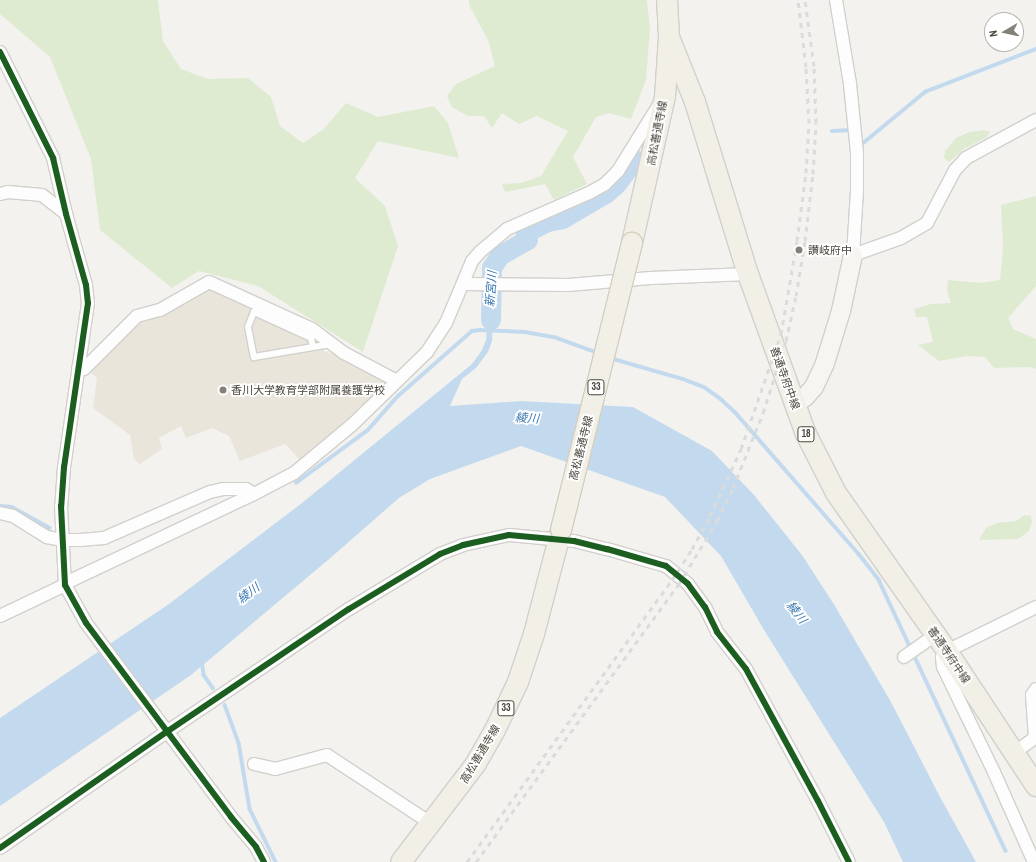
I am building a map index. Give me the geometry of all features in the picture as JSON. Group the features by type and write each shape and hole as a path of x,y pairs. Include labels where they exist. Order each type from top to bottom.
{"main road":[{"name":"高松善通寺線","path":"401,862 432,824 475,765 495,730 518,682 534,634 632,243 665,98 669,37 667,0"},
{"name":"善通寺府中線","path":"669,37 692,94 748,274 806,434 836,492 947,651 1036,786"},
{"path":"665,98 682,89 688,90 692,94"}],"street":[{"path":"794,404 805,397 814,387 825,363 841,311 853,255 857,191 857,153 850,84 836,0"},
{"path":"0,52 3,64 53,158 66,214 86,285 88,303 64,467 61,506 65,585 86,623 231,817 256,847 264,862"},
{"path":"0,616 65,585 72,580 254,494 294,473 352,425 431,346 446,324 472,261 492,240 507,229 578,198 605,184 618,171 650,117 665,98"},
{"path":"853,255 901,238 927,223 955,170 966,158 1036,120"},
{"path":"0,194 8,192 42,195 66,214"},
{"path":"462,284 568,285 652,278 748,274"},
{"path":"78,368 84,369 137,316 160,310 209,282 312,329 344,353 397,380"},
{"path":"0,513 13,516 47,537 63,540 104,538 210,492 223,489 246,489 254,494"},
{"path":"0,848 168,731 349,609 440,554 463,545 509,535 560,535 574,541 666,566 688,584 705,607 717,632 746,669 818,801 849,862"},
{"path":"1034,862 994,772 943,667 942,657 947,651 1036,607"},
{"path":"911,652 936,635"},
{"path":"1014,753 1035,738 1032,695 1036,689"},
{"path":"254,764 275,769 327,755 432,824"}],"lane":[{"path":"313,347 311,338 254,312 248,327 254,356 313,347 332,344"}],"shaded area":[{"path":"211,287 318,338 324,351 345,358 385,381 349,421 300,460 285,444 240,461 229,436 212,428 186,438 181,426 159,438 162,449 140,464 134,459 130,435 93,408 97,378 88,370 141,320"}],"green space":[{"path":"0,0 158,0 163,41 181,69 208,79 248,78 271,97 280,126 303,143 324,129 346,103 378,117 434,106 448,123 459,158 378,141 355,178 385,206 398,246 363,352 258,286 199,271 172,288 100,230 91,159 50,57 0,14"},
{"path":"469,0 647,0 650,28 646,80 631,119 609,113 596,117 573,157 587,184 554,200 545,184 505,192 502,184 521,183 541,176 568,131 537,116 519,124 502,113 492,128 484,116 468,116 452,107 447,96 456,84 495,66 488,40 469,5"},
{"path":"985,130 990,132 987,137 964,149 949,162 944,158 945,151 956,138 969,132"},
{"path":"1036,196 1036,286 1008,318 1013,329 1036,339 1036,369 1030,367 994,368 985,357 968,356 939,361 918,345 933,342 927,317 916,317 914,309 931,304 951,303 947,291 948,280 980,283 1000,280 1003,246 1001,205"},
{"path":"1025,515 1031,516 1032,522 1029,531 1018,539 979,540 986,528 997,523 1016,521"}],"water":[{"name":"綾川","path":"490,294 494,294 492,341 488,352 476,368 462,379 450,406 521,401 633,407 712,451 754,495 802,555 835,606 891,702 939,795 976,862 903,862 884,822 764,630 721,556 665,497 521,446 430,479 399,498 328,560 191,675 0,806 0,718 169,604 302,503 472,364 482,350 486,340"}],"waterway":[{"path":"861,138 862,144 925,92 1036,49"},
{"path":"832,131 852,130"},
{"name":"新宮川","path":"491,320 492,268 500,256 528,240 526,233 548,222 563,219 607,193 617,184 635,160"},
{"path":"296,483 368,430 398,396 472,331 525,332 554,337 598,353"},
{"path":"610,358 683,379 704,387 721,399 735,412 859,554 879,580 1006,851"},
{"path":"0,506 12,507 50,528"},
{"path":"202,660 204,675 213,688"},
{"path":"225,705 239,743 250,809 276,862"}],"railway":[{"path":"467,862 672,580 692,549 710,516 741,449 781,334 797,241 806,173 809,123 806,67 798,0"},
{"path":"476,862 679,584 717,521 733,488 763,413 786,341 796,296 805,241 813,174 816,123 814,66 805,0"}],"cycle path":[{"path":"0,52 53,158 66,214 86,285 88,303 64,467 61,506 65,585 86,623 231,817 256,847 264,862"},
{"path":"0,848 168,731 349,609 440,554 463,545 509,535 574,541 607,549 666,566 688,584 705,607 717,632 746,669 818,801 849,862"}],"place":[{"name":"讃岐府中","path":"799,250"},
{"name":"香川大学教育学部附属養護学校","path":"223,390"}]}
